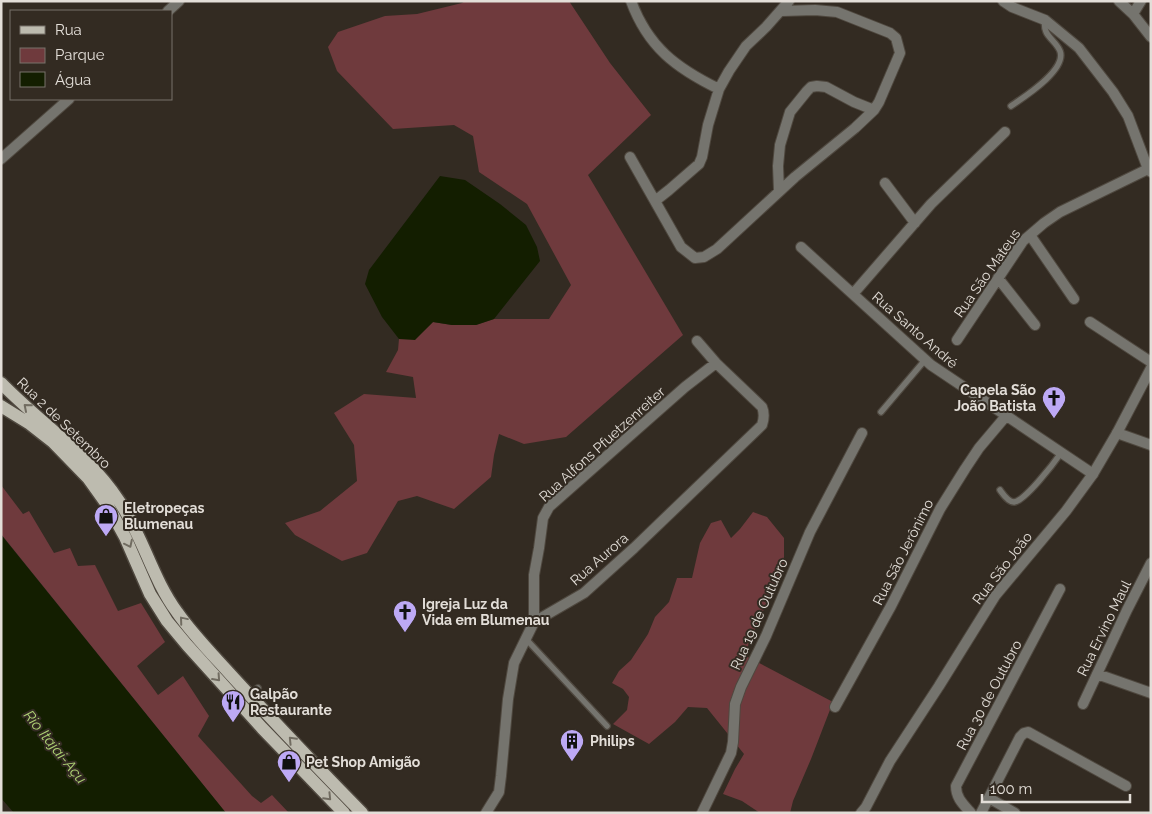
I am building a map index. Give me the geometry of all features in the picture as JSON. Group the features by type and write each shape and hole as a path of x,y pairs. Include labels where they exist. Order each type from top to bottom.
{"main road":[{"path":"2,407 5,387"},
{"name":"Rua 2 de Setembro","path":"5,387 60,436 107,484 129,516 162,589 177,613 197,637 254,692 269,717 362,813"},
{"name":"Rua 2 de Setembro","path":"2,407 30,424 53,442 88,478 108,506 121,529 134,554 150,594 167,621 262,728 344,813"}],"street":[{"path":"169,10 179,1"},
{"path":"631,1 648,36 662,53 681,68 719,89"},
{"path":"655,201 699,164 719,89 746,46 782,11 789,1"},
{"path":"1003,1 1012,7 1045,20 1079,48 1113,92 1128,116 1150,170"},
{"path":"1119,1 1134,14 1151,37"},
{"path":"1134,14 1141,1"},
{"path":"630,158 682,247 695,258 704,257 717,249 795,176 855,128 874,110 900,53 896,38 890,33 836,12 816,10 782,11"},
{"path":"779,191 778,166 780,145 790,112 806,91 812,86 826,87 874,110"},
{"path":"1,160 69,100"},
{"path":"853,294 950,185 1005,132"},
{"name":"Rua São Mateus","path":"957,340 1023,241 1060,212 1150,170"},
{"path":"885,183 915,223"},
{"path":"1030,235 1074,299"},
{"name":"Rua Santo André","path":"801,247 931,365 1093,474"},
{"path":"998,278 1035,325"},
{"path":"1090,322 1151,362"},
{"path":"696,342 716,363"},
{"name":"Rua Aurora","path":"534,622 584,593 634,548 762,425 764,411 762,407 716,363"},
{"name":"Rua Alfons Pfuetzenreiter","path":"534,622 534,575 543,518 549,507 685,387 716,363"},
{"name":"Rua São João","path":"860,813 866,807 890,761 995,596 1066,511 1093,474 1118,433 1151,368"},
{"name":"Rua São Jerônimo","path":"835,707 899,591 940,509 979,448 1006,416"},
{"name":"Rua 19 de Outubro","path":"702,813 731,753 735,704 741,687 766,636 810,532 862,433"},
{"path":"1118,433 1151,444"},
{"name":"Rua Ervino Maul","path":"1083,704 1151,563"},
{"name":"Rua 30 de Outubro","path":"971,813 961,803 956,794 956,786 1060,589"},
{"path":"486,813 499,792 508,699 514,663 534,622"},
{"path":"1097,674 1151,693"},
{"path":"981,813 1024,732 1028,732 1126,786"},
{"path":"989,798 1015,813"}],"lane":[{"path":"1011,106 1044,81 1057,68 1061,60 1060,51 1045,31 1045,20"},
{"path":"881,412 925,360"},
{"path":"1000,490 1012,502 1017,502 1035,485 1061,453"},
{"path":"526,639 607,726"}],"green space":[{"path":"465,1 569,1 610,63 651,115 588,175 683,335 566,437 524,444 499,434 491,477 454,509 417,496 398,501 367,553 342,561 295,535 285,523 320,511 357,481 354,445 334,413 364,394 416,398 413,377 386,372 398,350 399,339 417,337 433,322 452,325 476,325 494,319 549,319 571,285 527,204 479,172 473,136 454,125 393,129 337,71 328,47 338,32 385,16 417,14"},
{"path":"1,485 23,514 29,511 54,553 70,548 78,566 95,565 118,611 141,603 165,642 137,666 158,695 183,676 209,716 198,736 252,796 261,803 272,795 289,813 226,813 1,534"},
{"path":"753,512 767,517 784,538 784,563 744,655 833,702 793,801 790,813 760,813 742,801 723,794 744,754 707,708 688,707 675,722 649,744 613,724 627,710 629,697 623,689 612,683 619,671 631,660 648,634 655,617 669,602 677,578 692,578 700,543 711,523 721,520 731,538"}],"water":[{"path":"440,176 465,180 526,225 537,247 540,261 494,319 476,325 452,325 433,322 415,340 399,339 382,317 365,284 369,270"},
{"name":"Rio Itajaí-Açu","path":"1,534 226,813 14,813 1,798"}],"place":[{"name":"Capela São João Batista","path":"1054,419"},
{"name":"Eletropeças Blumenau","path":"106,537"},
{"name":"Igreja Luz da Vida em Blumenau","path":"405,633"},
{"name":"Galpão Restaurante","path":"233,723"},
{"name":"Philips","path":"572,762"},
{"name":"Pet Shop Amigão","path":"289,783"}]}
